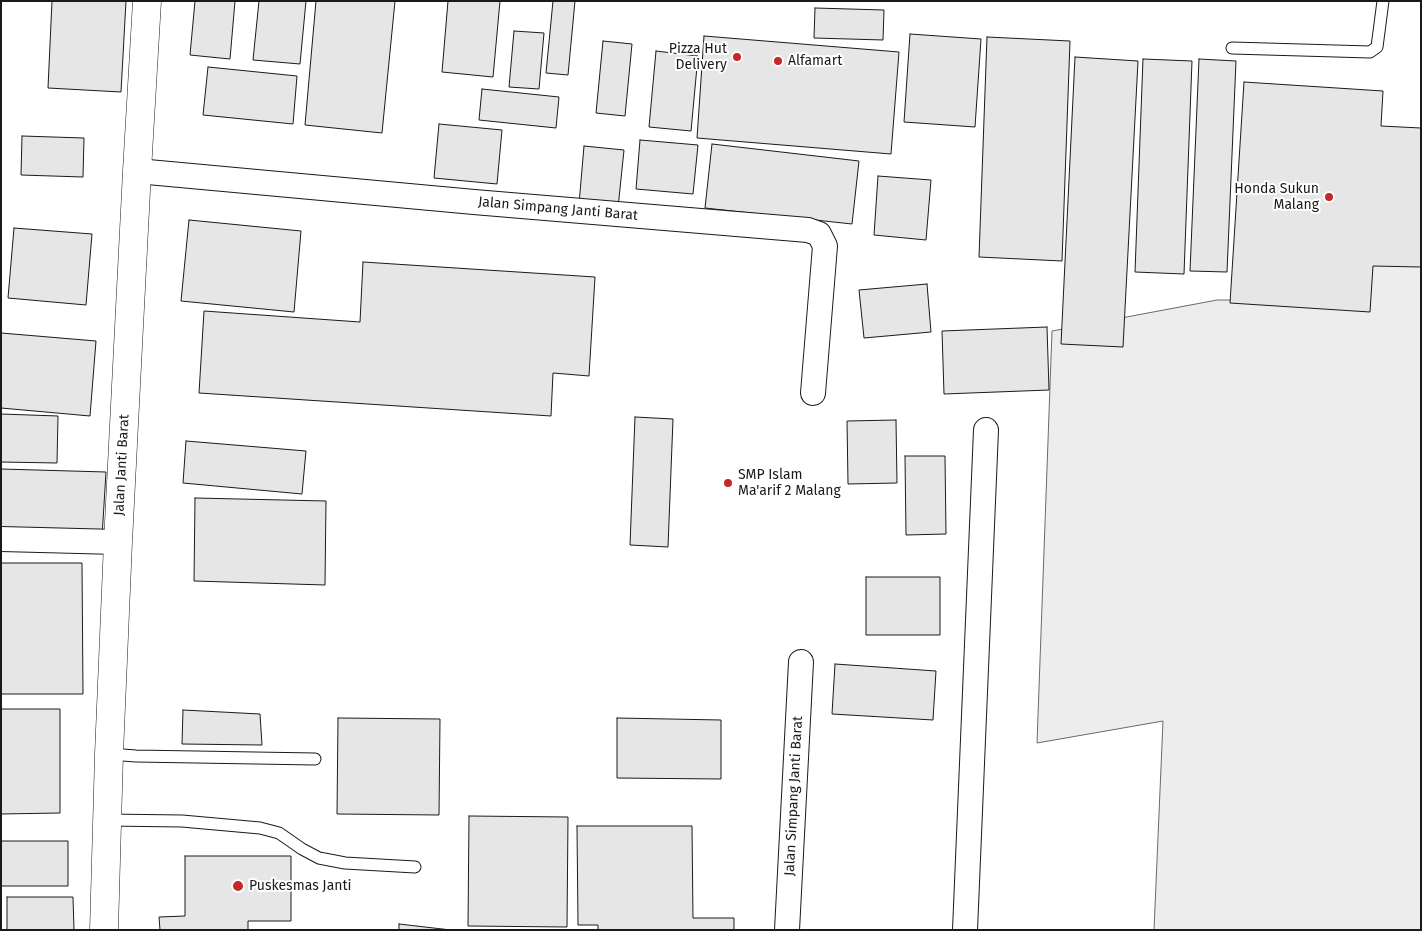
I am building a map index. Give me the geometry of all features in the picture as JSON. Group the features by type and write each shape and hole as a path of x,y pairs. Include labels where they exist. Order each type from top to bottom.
{"street":[{"name":"Jalan Janti Barat","path":"104,930 118,542 147,1"},
{"name":"Jalan Simpang Janti Barat","path":"137,171 808,230 818,234 825,246 813,393"},
{"path":"965,930 986,430"},
{"path":"1,539 118,542"},
{"name":"Jalan Simpang Janti Barat","path":"787,930 801,662"}],"lane":[{"path":"1232,48 1370,52 1377,47 1383,1"},
{"path":"109,754 315,759"},
{"path":"107,820 182,821 260,828 278,833 319,858 345,863 415,867"}],"shaded area":[{"path":"1377,254 1421,256 1421,930 1154,930 1163,721 1037,743 1052,331 1217,300 1349,300"}],"building":[{"path":"52,1 126,1 121,92 48,88"},
{"path":"195,1 235,1 230,59 190,55"},
{"path":"259,1 306,1 300,64 253,60"},
{"path":"316,1 395,1 382,133 305,125"},
{"path":"448,1 500,1 493,77 442,72"},
{"path":"553,1 575,1 568,75 546,73"},
{"path":"815,8 884,10 883,40 814,38"},
{"path":"514,31 544,33 539,89 509,87"},
{"path":"910,34 981,39 975,127 904,122"},
{"path":"704,36 899,52 891,154 697,138"},
{"path":"987,37 1070,41 1062,261 979,257"},
{"path":"603,41 632,44 625,116 596,113"},
{"path":"656,51 698,56 691,131 649,127"},
{"path":"1075,57 1138,61 1123,347 1061,344"},
{"path":"1143,59 1192,61 1184,274 1135,272"},
{"path":"1199,59 1236,61 1227,272 1190,271"},
{"path":"208,67 297,76 293,124 203,115"},
{"name":"Honda Sukun Malang","path":"1244,82 1383,91 1381,126 1421,128 1421,267 1373,266 1370,312 1230,303"},
{"path":"482,89 559,97 556,128 479,120"},
{"path":"439,124 502,130 497,184 434,178"},
{"path":"22,136 84,138 83,177 21,175"},
{"path":"640,140 698,145 693,194 636,189"},
{"path":"712,144 859,161 852,224 705,208"},
{"path":"584,146 624,150 618,208 579,204"},
{"path":"878,176 931,180 926,240 874,235"},
{"path":"189,220 301,231 294,312 181,301"},
{"path":"14,228 92,234 86,305 8,298"},
{"path":"363,262 595,277 589,376 553,373 551,416 199,393 204,311 360,322"},
{"path":"927,284 931,332 864,338 859,290"},
{"path":"1047,327 1049,390 944,394 942,331"},
{"path":"1,333 96,341 90,416 1,408"},
{"path":"1,414 58,416 57,463 1,462"},
{"path":"635,417 673,419 668,547 630,545"},
{"path":"896,420 897,483 848,484 847,421"},
{"path":"186,441 306,451 302,494 183,483"},
{"path":"905,456 945,456 946,534 906,535"},
{"path":"1,469 106,472 102,537 1,533"},
{"path":"195,498 326,501 325,585 194,581"},
{"path":"1,563 82,563 83,694 1,694"},
{"path":"866,577 940,577 940,635 866,635"},
{"path":"835,664 936,671 933,720 832,714"},
{"path":"1,709 60,709 60,813 1,814"},
{"path":"183,710 260,714 262,745 182,744"},
{"path":"338,718 440,719 439,815 337,814"},
{"path":"617,718 721,720 721,779 617,778"},
{"path":"469,816 568,817 567,927 468,926"},
{"path":"577,826 692,826 693,918 734,918 734,930 598,930 598,925 578,925"},
{"path":"1,841 68,841 68,886 1,886"},
{"name":"Puskesmas Janti","path":"185,856 291,856 291,921 248,921 248,930 160,930 159,917 185,916"},
{"path":"7,897 73,897 74,930 7,930"},
{"path":"399,924 451,930 399,930"}],"place":[{"name":"Pizza Hut Delivery","path":"737,57"},
{"name":"Alfamart","path":"778,61"},
{"name":"Honda Sukun Malang","path":"1329,197"},
{"name":"SMP Islam Ma'arif 2 Malang","path":"728,483"},
{"name":"Puskesmas Janti","path":"238,886"}]}
